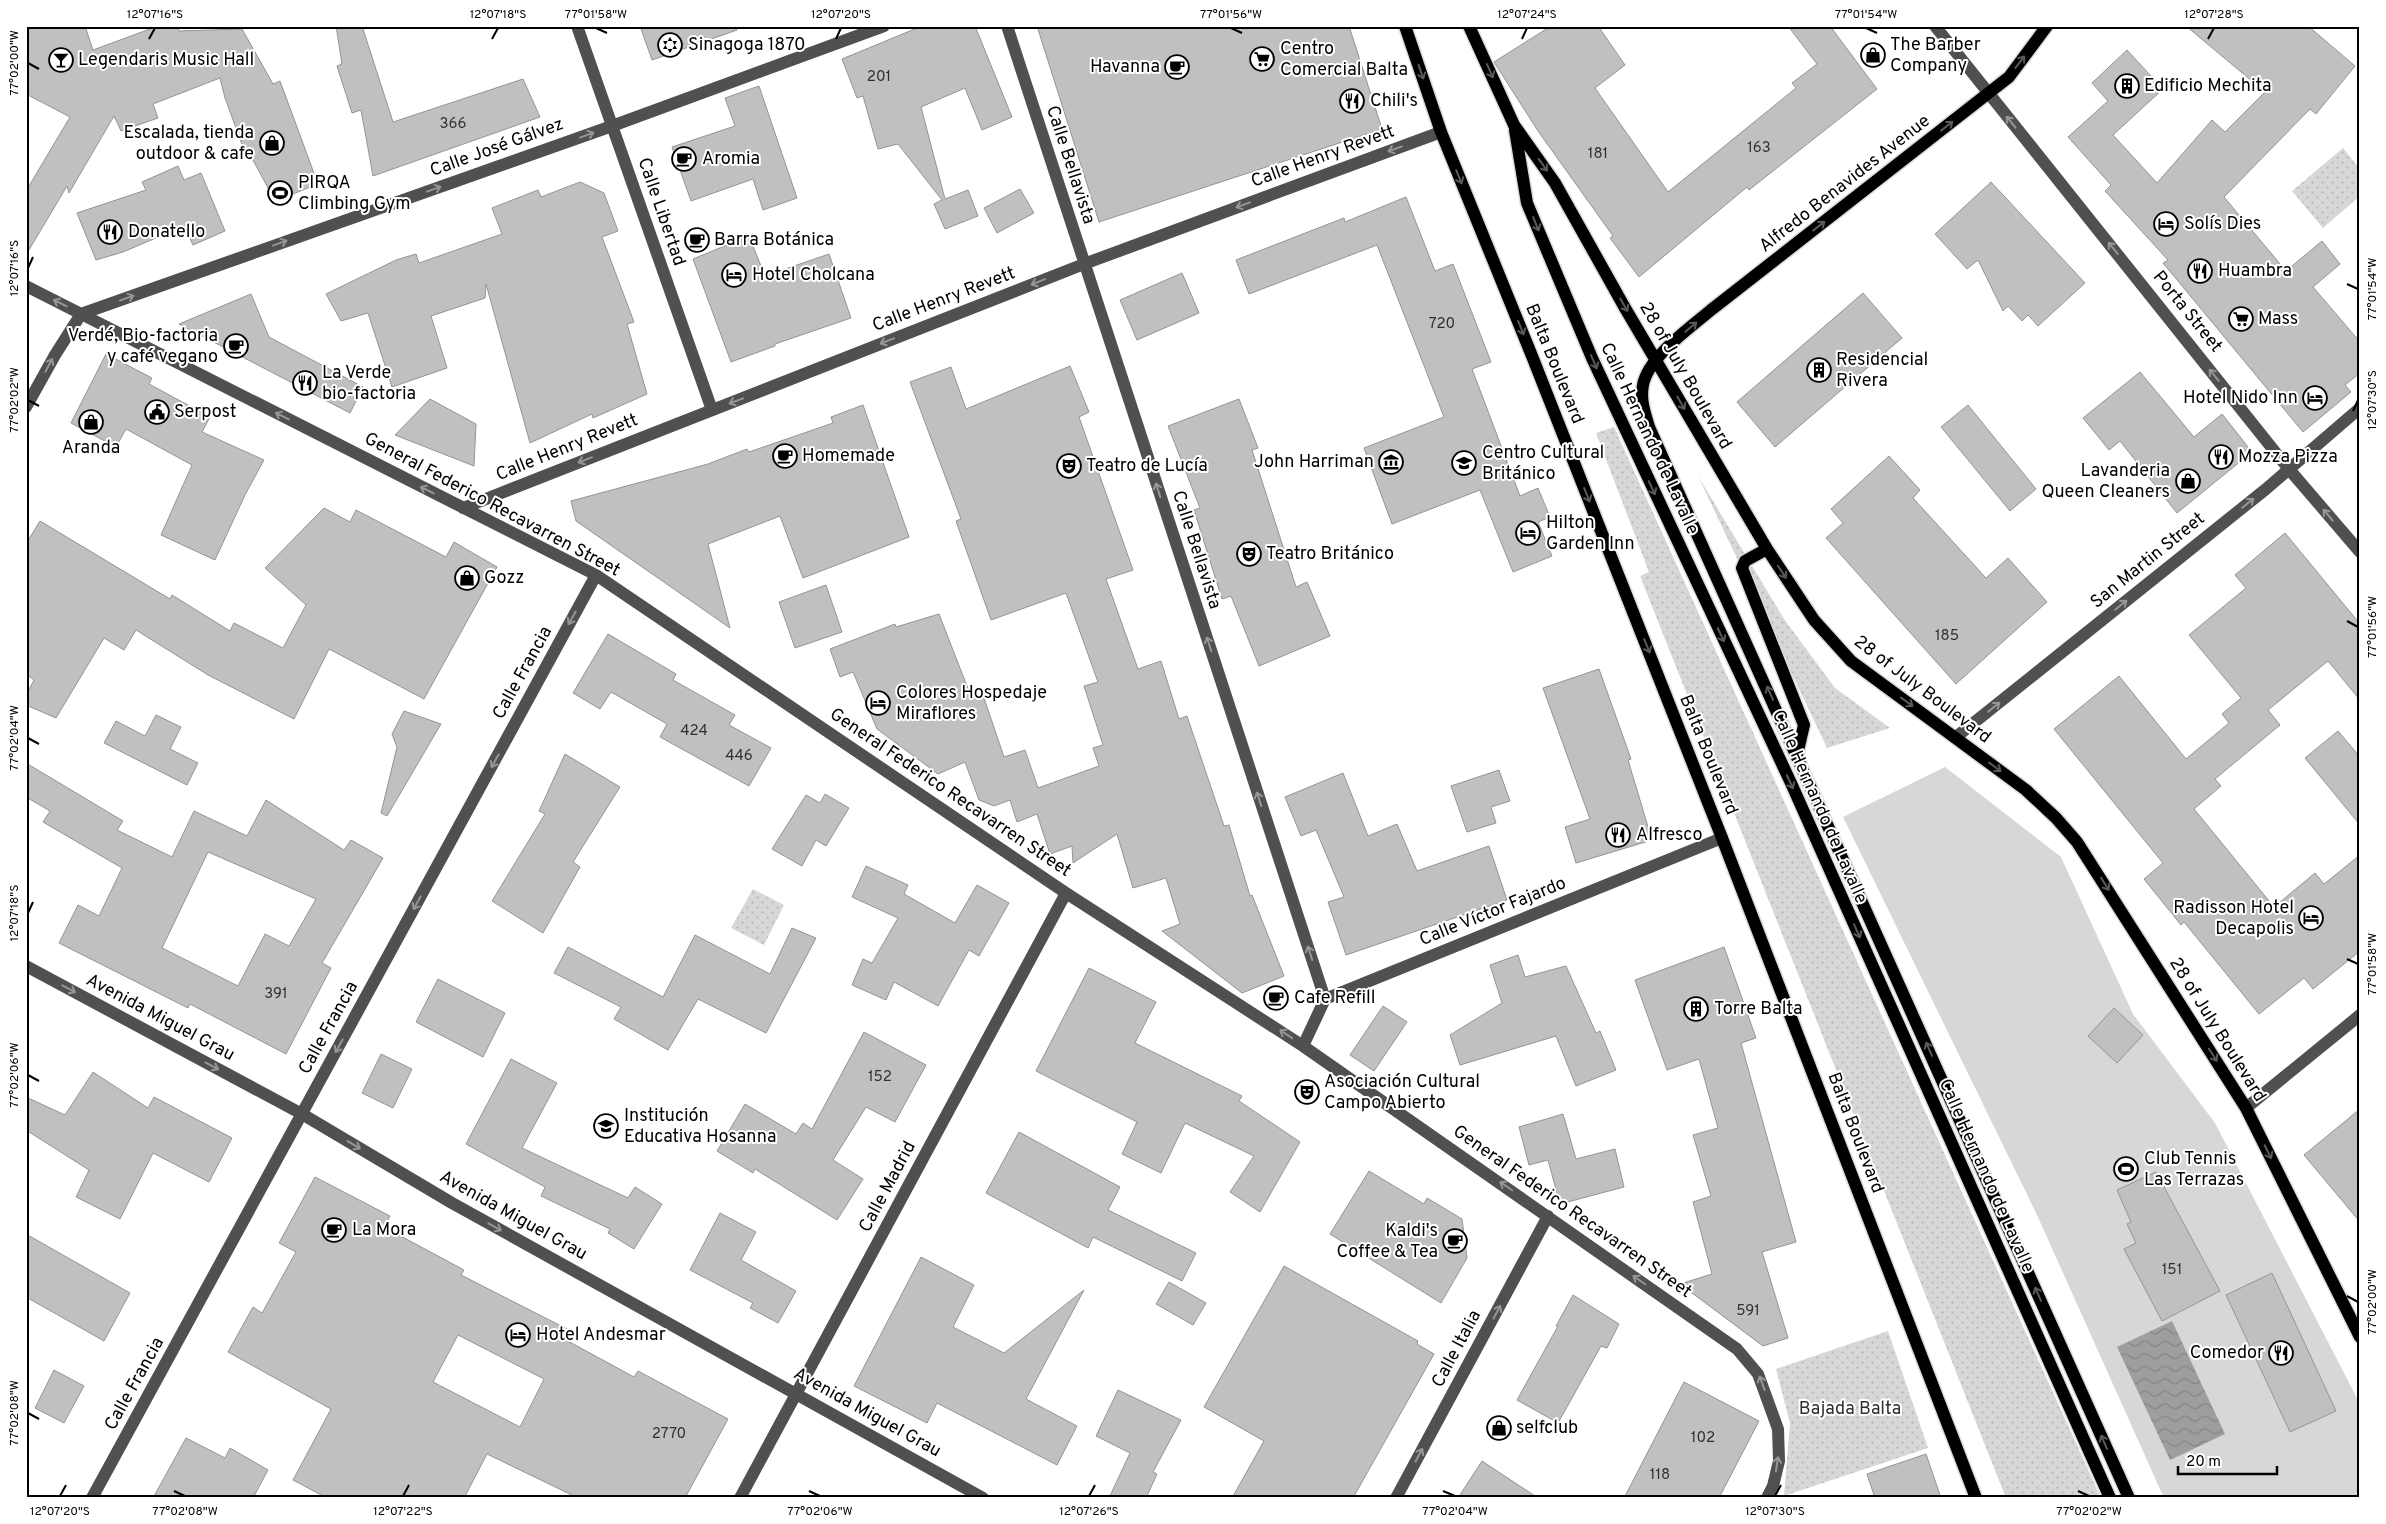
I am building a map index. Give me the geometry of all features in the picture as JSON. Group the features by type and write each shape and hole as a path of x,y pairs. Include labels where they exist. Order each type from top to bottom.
{"main road":[{"name":"Balta Boulevard","path":"1405,26 1441,132 1532,356 1722,838 1976,1498"},
{"name":"28 of July Boulevard","path":"1469,26 1514,125 1555,183 1656,361 1767,549 1814,620 1843,654 2026,790 2056,818 2077,842 2246,1108 2360,1337"},
{"name":"Alfredo Benavides Avenue","path":"1656,361 1673,343 1711,310 2009,77 2048,26"},
{"name":"Calle Hernando de Lavalle","path":"1514,125 1527,202 1592,358 1791,783 2110,1498"},
{"name":"Calle Hernando de Lavalle","path":"1656,361 1643,383 1642,400 1649,427 2129,1498"},
{"path":"1767,549 1745,562 1742,568 1804,725 1797,755"}],"street":[{"name":"Calle Libertad","path":"577,26 712,410"},
{"name":"Calle José Gálvez","path":"81,314 612,126 884,26"},
{"name":"Calle Bellavista","path":"1007,26 1326,999"},
{"name":"Porta Street","path":"1935,26 2288,468 2360,552"},
{"name":"Calle Henry Revett","path":"464,508 1084,264 1441,132"},
{"name":"General Federico Recavarren Street","path":"26,286 596,575 1066,893 1303,1046 1548,1216 1737,1349 1758,1374 1778,1429 1779,1461 1773,1486 1767,1498"},
{"path":"26,407 54,355 81,314"},
{"name":"San Martin Street","path":"1956,737 2360,408"},
{"name":"Calle Francia","path":"92,1498 596,575"},
{"name":"Calle Víctor Fajardo","path":"1326,999 1722,838"},
{"name":"Calle Madrid","path":"740,1498 1066,893"},
{"name":"Avenida Miguel Grau","path":"26,966 302,1114 452,1203 983,1498"},
{"path":"1303,1046 1326,999"},
{"path":"2246,1108 2360,1015"},
{"name":"Calle Italia","path":"1396,1498 1548,1216"}],"green space":[{"path":"2343,148 2360,169 2360,196 2323,228 2292,191"},
{"path":"1614,427 2101,1498 2006,1498 1640,576 1649,572 1596,433"},
{"path":"1698,476 1784,619 1835,688 1890,728 1827,748"},
{"name":"Club Tennis Las Terrazas","path":"1945,767 2061,857 2133,1014 2215,1123 2360,1404 2360,1498 2164,1498 2037,1215 1843,817"},
{"path":"753,889 784,905 764,945 731,928"},
{"name":"Bajada Balta","path":"1888,1331 1928,1448 1784,1496 1790,1423 1776,1369"}],"water":[{"path":"2172,1321 2225,1434 2170,1460 2117,1347"}],"building":[{"path":"26,26 85,26 93,50 158,26 177,26 179,31 242,29 273,84 280,81 318,184 275,201 247,149 244,150 225,98 220,78 153,104 158,118 121,131 114,116 69,193 67,186 26,255 26,191 70,117 26,94"},
{"path":"336,26 362,26 393,122 523,79 540,117 373,176 361,110 352,113 337,66 342,64"},
{"name":"Sinagoga 1870","path":"640,26 736,26 737,30 652,60"},
{"path":"922,26 975,26 1012,117 982,130 965,88 921,107 945,199 968,190 978,216 945,229 934,204 942,200 898,144 878,149 863,96 857,98 842,59"},
{"path":"1037,26 1349,26 1382,129 1099,222"},
{"path":"1551,26 1598,26 1625,65 1595,88 1668,192 1796,88 1792,83 1817,64 1788,26 1830,26 1877,89 1749,190 1747,187 1639,277 1610,238 1613,236 1538,131 1494,62"},
{"path":"2186,26 2308,26 2355,66 2316,114 2310,109 2224,197 2286,271 2322,241 2340,264 2313,287 2360,342 2360,373 2345,385 2351,392 2303,432 2163,263 2168,260 2105,191 2111,185 2068,137 2108,101 2092,83 2127,50 2163,89 2113,135 2157,183 2212,120 2225,132 2265,92"},
{"path":"759,86 797,198 763,210 753,179 691,201 672,147 735,126 725,98"},
{"path":"178,166 184,180 201,173 225,231 193,245 184,226 123,252 96,260 77,213 146,190 142,182"},
{"path":"580,182 604,193 618,231 602,237 634,322 627,324 647,394 593,418 592,414 530,443 486,284 485,298 431,316 447,368 392,387 368,313 341,321 326,294 396,260 416,254 419,263 502,234 492,208 538,190 541,197"},
{"path":"1991,182 2085,283 2038,326 2028,315 2022,321 2008,306 2003,311 1978,260 1967,269 1935,234"},
{"path":"1020,189 1034,213 997,233 984,208"},
{"path":"1406,197 1435,271 1453,264 1491,362 1472,369 1520,496 1538,488 1550,517 1538,522 1552,556 1513,572 1480,490 1392,524 1364,448 1444,417 1377,245 1249,294 1236,260 1344,218 1345,222"},
{"path":"749,236 765,276 829,254 851,318 775,344 775,346 731,362 693,259"},
{"path":"1182,273 1199,313 1137,340 1120,300"},
{"name":"Residencial Rivera","path":"1863,293 1902,338 1775,447 1737,402"},
{"path":"251,294 269,337 363,387 350,413 179,324"},
{"path":"106,354 152,378 149,384 210,417 202,432 264,460 245,495 215,560 161,535 192,465 126,429 116,447 71,423"},
{"path":"1070,366 1089,412 1079,417 1133,570 1106,579 1138,669 1161,661 1179,719 1187,716 1224,826 1229,825 1250,896 1252,895 1284,976 1242,993 1162,931 1180,924 1166,878 1133,888 1117,834 1073,863 1072,846 1050,854 1037,814 1017,822 1010,800 994,806 979,800 965,762 938,774 877,729 853,672 840,677 830,649 895,624 896,627 939,614 972,699 983,695 1004,757 1025,750 1038,788 1099,766 1093,748 1103,745 1084,686 1098,682 1066,593 991,620 956,521 961,519 910,382 951,367 966,409"},
{"path":"2140,372 2194,437 2222,414 2252,452 2177,513 2120,441 2109,450 2083,418"},
{"path":"430,399 476,424 474,466 395,435"},
{"path":"1239,399 1258,448 1252,450 1296,587 1307,582 1330,636 1259,666 1231,596 1222,599 1194,510 1200,508 1168,426"},
{"path":"863,405 909,537 803,578 780,516 708,544 730,628 576,521 571,501 708,464 747,449 749,452 833,423 831,417"},
{"path":"1968,405 2036,489 2010,511 1941,427"},
{"path":"1889,456 1920,490 1913,498 1986,578 2008,558 2047,602 1956,684 1826,538 1843,523 1831,509"},
{"path":"324,508 350,522 356,510 446,557 454,542 497,567 424,699 329,649 294,719 208,675 136,630 124,650 104,638 56,718 26,705 26,695 34,680 26,674 26,544 40,521 170,599 172,595 230,631 234,623 283,648 306,605 265,568"},
{"path":"2285,533 2360,624 2360,700 2328,661 2268,710 2280,725 2215,779 2221,786 2194,809 2274,907 2315,873 2324,884 2360,855 2360,951 2313,989 2304,978 2259,1014 2184,922 2181,925 2144,879 2163,863 2054,729 2119,676 2186,759 2229,723 2222,714 2241,698 2189,635 2246,588 2235,575"},
{"path":"826,585 842,632 795,648 779,602"},
{"path":"608,634 676,674 673,680 735,715 729,725 771,748 749,786 660,737 667,724 611,692 600,709 573,693"},
{"path":"1599,669 1631,759 1628,760 1652,840 1576,863 1565,827 1590,819 1543,688"},
{"path":"404,711 441,724 387,816 381,813 397,747 392,734"},
{"path":"156,715 181,727 170,749 198,763 187,785 104,743 116,721 145,736"},
{"path":"2338,731 2360,757 2360,825 2305,758"},
{"path":"565,754 620,787 573,862 580,867 543,933 492,901 545,814 539,811"},
{"path":"26,763 123,821 117,830 172,857 194,811 247,836 266,800 344,850 351,840 383,858 322,963 331,968 286,1054 190,1004 188,1008 59,943 78,905 99,916 122,868 43,822 50,811 26,797","holes":["208,852 316,899 289,946 265,934 238,986 162,948"]},
{"path":"1499,770 1510,801 1491,807 1496,823 1467,832 1451,786"},
{"path":"1343,773 1368,836 1397,824 1417,871 1489,846 1507,900 1346,955 1328,902 1344,897 1316,830 1301,836 1285,797"},
{"path":"825,794 849,808 826,846 816,840 802,866 772,849 806,795 820,803"},
{"path":"866,866 908,885 904,894 955,923 977,885 1009,903 979,956 969,950 938,1006 894,982 886,1000 852,985 863,959 872,963 898,918 852,897"},
{"path":"792,928 816,938 766,1033 698,999 668,1050 614,1019 621,1007 554,973 568,947 663,997 695,935 770,974"},
{"path":"1724,947 1756,1038 1741,1043 1796,1242 1762,1252 1788,1338 1763,1346 1680,1284 1712,1274 1693,1202 1711,1196 1693,1135 1718,1128 1699,1059 1667,1070 1635,980"},
{"path":"1518,955 1525,977 1566,966 1596,1033 1600,1031 1616,1070 1576,1086 1556,1036 1460,1065 1450,1035 1502,1003 1490,965"},
{"path":"1089,968 1156,1002 1135,1043 1242,1096 1239,1101 1300,1142 1260,1212 1230,1192 1254,1156 1185,1123 1161,1173 1122,1154 1137,1122 1036,1071"},
{"path":"438,979 505,1013 483,1057 416,1022"},
{"path":"1383,1006 1407,1022 1374,1071 1350,1055"},
{"path":"2114,1008 2143,1035 2117,1063 2088,1036"},
{"path":"864,1032 926,1065 895,1122 866,1107 833,1160 863,1179 837,1220 755,1169 753,1173 717,1151 745,1104 796,1134 803,1123 812,1129"},
{"path":"381,1054 412,1069 393,1108 362,1093"},
{"path":"511,1059 557,1083 522,1148 628,1198 635,1187 662,1204 634,1249 608,1233 610,1229 541,1196 545,1187 466,1144"},
{"path":"93,1072 148,1108 154,1097 232,1138 209,1182 153,1153 120,1219 76,1197 89,1170 26,1130 26,1097 65,1115"},
{"path":"2360,1109 2360,1222 2304,1155"},
{"path":"1563,1114 1576,1159 1615,1149 1624,1187 1560,1204 1548,1160 1529,1165 1519,1127"},
{"path":"1019,1132 1120,1187 1108,1210 1196,1253 1182,1281 1093,1237 1088,1248 986,1193"},
{"path":"1369,1171 1424,1204 1427,1198 1462,1219 1467,1258 1441,1303 1330,1234"},
{"path":"2156,1172 2220,1291 2162,1321 2124,1249 2136,1243 2127,1224 2131,1222 2117,1190"},
{"path":"315,1177 390,1216 384,1227 464,1270 461,1275 571,1331 566,1340 634,1377 638,1371 728,1419 685,1498 578,1498 487,1454 464,1498 327,1498 293,1480 331,1409 228,1352 253,1307 262,1313 296,1252 279,1243","holes":["458,1335 544,1379 520,1427 433,1382"]},
{"path":"720,1213 756,1232 741,1260 796,1291 778,1323 750,1308 753,1303 690,1270"},
{"path":"26,1234 130,1293 104,1341 26,1297"},
{"path":"921,1257 974,1285 953,1327 1004,1353 1084,1290 1026,1399 1077,1426 1057,1465 937,1403 927,1423 854,1386"},
{"path":"1284,1266 1418,1341 1417,1344 1434,1354 1353,1498 1232,1498 1264,1441 1204,1407"},
{"name":"Comedor","path":"2272,1273 2336,1411 2290,1432 2226,1295"},
{"path":"1169,1282 1206,1303 1193,1325 1156,1304"},
{"path":"1573,1295 1619,1324 1607,1348 1601,1346 1558,1423 1517,1400"},
{"path":"54,1370 84,1386 64,1423 35,1408"},
{"path":"1684,1382 1759,1421 1719,1498 1624,1498"},
{"path":"1118,1390 1181,1420 1153,1472 1157,1474 1146,1498 1109,1498 1130,1453 1096,1436"},
{"path":"186,1438 225,1458 230,1448 268,1470 253,1498 153,1498"},
{"path":"1926,1454 1941,1498 1875,1498 1867,1474"},
{"path":"1482,1461 1538,1498 1458,1498"}],"place":[{"name":"Sinagoga 1870","path":"670,45"},
{"name":"The Barber Company","path":"1873,55"},
{"name":"Centro Comercial Balta","path":"1262,59"},
{"name":"Legendaris Music Hall","path":"61,60"},
{"name":"Havanna","path":"1177,67"},
{"name":"Edificio Mechita","path":"2127,86"},
{"name":"Chili's","path":"1352,101"},
{"name":"Escalada, tienda outdoor & cafe","path":"272,143"},
{"name":"Aromia","path":"684,159"},
{"name":"PIRQA Climbing Gym","path":"280,193"},
{"name":"Solís Dies","path":"2166,224"},
{"name":"Donatello","path":"110,232"},
{"name":"Barra Botánica","path":"697,240"},
{"name":"Huambra","path":"2200,271"},
{"name":"Hotel Cholcana","path":"734,275"},
{"name":"Mass","path":"2241,319"},
{"name":"Verdé, Bio-factoria y café vegano","path":"236,346"},
{"name":"Residencial Rivera","path":"1819,370"},
{"name":"La Verde bio-factoria","path":"305,383"},
{"name":"Hotel Nido Inn","path":"2315,398"},
{"name":"Serpost","path":"157,412"},
{"name":"Aranda","path":"91,422"},
{"name":"Homemade","path":"785,456"},
{"name":"Mozza Pizza","path":"2221,457"},
{"name":"John Harriman","path":"1391,462"},
{"name":"Centro Cultural Británico","path":"1464,463"},
{"name":"Teatro de Lucía","path":"1069,466"},
{"name":"Lavanderia Queen Cleaners","path":"2188,481"},
{"name":"Hilton Garden Inn","path":"1528,533"},
{"name":"Teatro Británico","path":"1249,554"},
{"name":"Gozz","path":"467,578"},
{"name":"Colores Hospedaje Miraflores","path":"878,703"},
{"name":"Alfresco","path":"1618,835"},
{"name":"Radisson Hotel Decapolis","path":"2311,918"},
{"name":"Cafe Refill","path":"1276,998"},
{"name":"Torre Balta","path":"1696,1009"},
{"name":"Asociación Cultural Campo Abierto","path":"1307,1092"},
{"name":"Institución Educativa Hosanna","path":"606,1126"},
{"name":"Club Tennis Las Terrazas","path":"2126,1169"},
{"name":"La Mora","path":"334,1230"},
{"name":"Kaldi's Coffee & Tea","path":"1455,1241"},
{"name":"Hotel Andesmar","path":"518,1335"},
{"name":"Comedor","path":"2281,1353"},
{"name":"selfclub","path":"1499,1428"}]}
